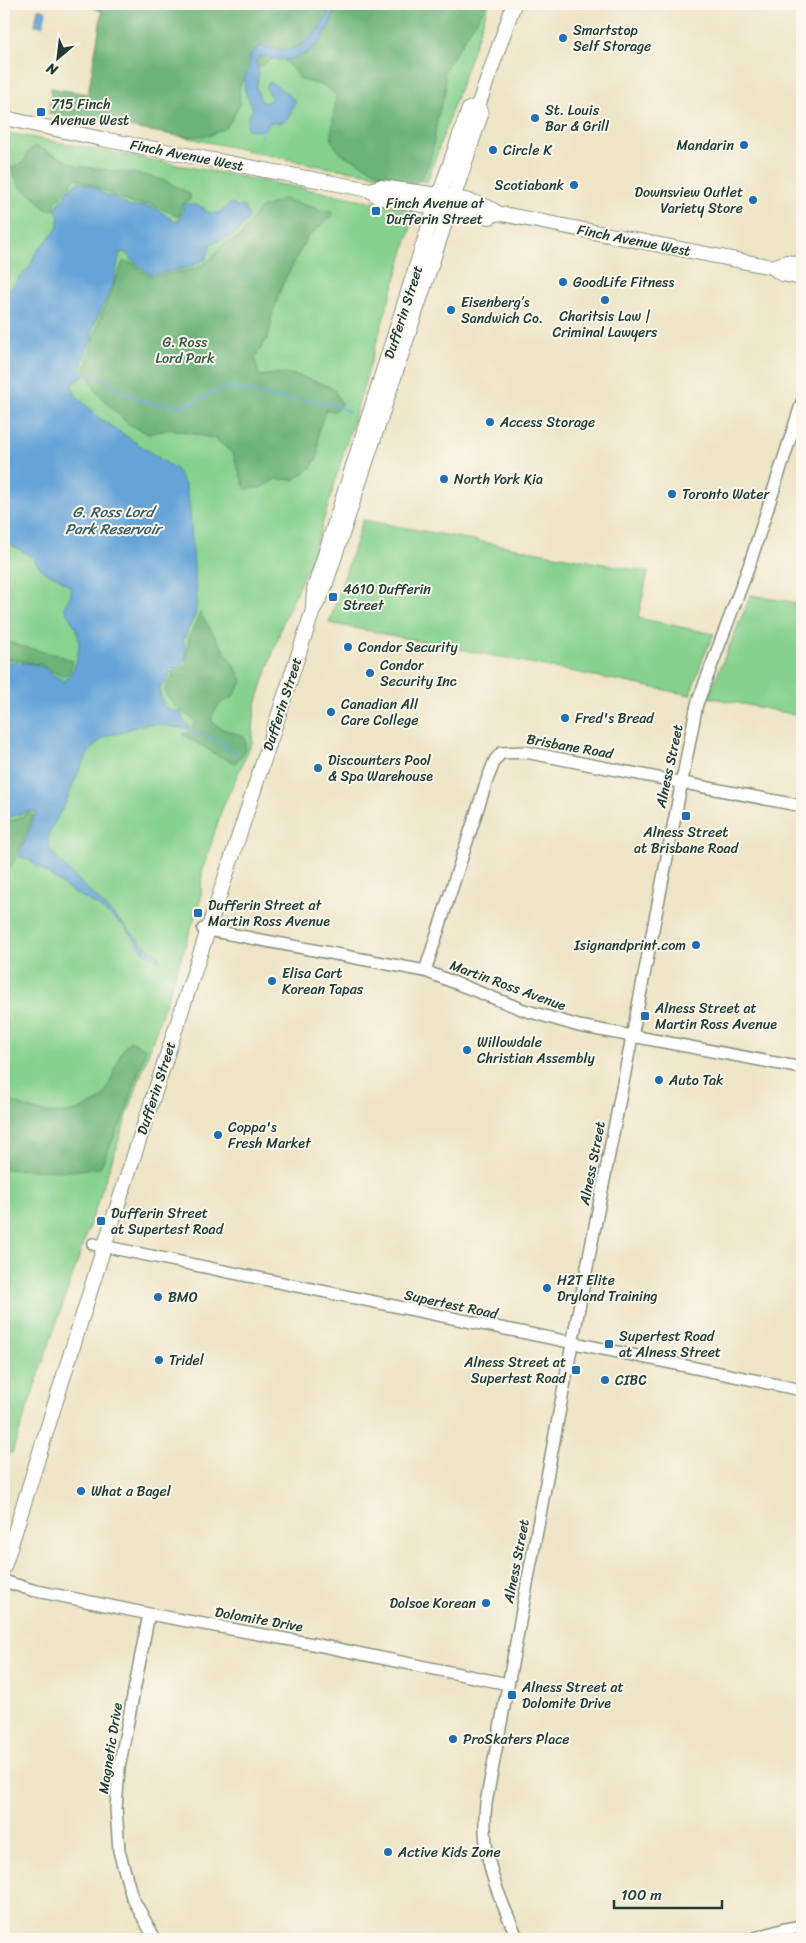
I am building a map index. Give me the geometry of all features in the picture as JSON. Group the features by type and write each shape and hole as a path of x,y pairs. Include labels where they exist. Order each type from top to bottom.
{"main road":[{"name":"Dufferin Street","path":"4,1568 99,1246 313,610 314,589 444,203 481,114 478,106 514,4"},
{"name":"Finch Avenue West","path":"4,118 102,139 370,190 378,197 444,203 490,217 497,213 772,267 782,274 802,278"},
{"name":"Finch Avenue West","path":"772,267 787,262 802,265"}],"street":[{"name":"Alness Street","path":"518,1939 489,1870 483,1826 508,1684 680,783 698,704 749,566 802,402"},
{"name":"Brisbane Road","path":"425,971 494,760 501,754 525,752 802,806"},
{"name":"Martin Ross Avenue","path":"206,929 425,971 548,1018 579,1026 802,1068"},
{"name":"Supertest Road","path":"99,1246 802,1390"},
{"name":"Dolomite Drive","path":"4,1581 32,1590 149,1614 313,1644 508,1684"},
{"name":"Magnetic Drive","path":"149,1614 119,1768 116,1808 119,1851 132,1897 155,1939"},
{"path":"752,1939 802,1926"}],"green space":[{"path":"88,4 487,4 444,71 445,90 429,163 425,172 412,187 397,182 340,153 331,140 336,95 325,86 301,80 283,58 278,56 245,75 239,88 240,104 227,127 211,135 185,137 49,114 51,88 88,94 102,12"},
{"path":"103,4 489,4 427,182 324,167 87,116"},
{"name":"G. Ross Lord Park","path":"4,132 416,210 315,549 283,622 255,707 252,743 223,806 202,872 201,899 12,1453 4,1451"},
{"path":"35,146 78,166 144,175 164,180 190,194 190,200 182,206 179,217 151,204 133,204 76,178 55,203 55,209 46,210 34,196 20,187 11,168 25,161 28,152"},
{"path":"283,199 334,213 307,238 283,283 272,315 269,335 255,358 259,376 283,373 300,376 333,388 342,404 335,411 326,410 318,431 318,456 311,468 294,480 276,479 260,488 245,489 233,454 216,439 171,429 149,434 128,424 97,393 85,369 99,321 123,262 132,263 151,277 195,269 210,260 225,243 239,238 259,209"},
{"path":"363,520 648,572 638,618 714,634 690,695 329,623"},
{"path":"751,595 802,604 802,716 708,697"},
{"path":"200,613 238,672 242,682 232,698 218,706 211,721 222,729 244,736 246,744 244,751 235,763 217,755 182,734 189,733 196,721 170,700 165,690 174,672 186,666 189,637"},
{"path":"4,640 73,661 69,673 63,677 40,664 4,658"},
{"path":"30,812 33,815 19,851 4,880 4,821 15,820"},
{"path":"130,1041 146,1049 125,1114 100,1168 68,1171 4,1169 4,1097 34,1110 56,1113 66,1113 94,1103 101,1099 106,1092 117,1061"}],"water":[{"path":"331,4 338,4 324,35 311,50 293,59 277,60 267,56 258,58 256,62 259,73 256,87 261,101 266,103 272,99 266,88 269,82 283,90 295,101 290,115 285,121 270,122 263,130 247,129 248,118 253,109 245,92 244,78 249,68 250,56 259,46 283,50 299,46 307,41 319,28"},
{"path":"38,9 46,11 43,26 35,25"},
{"name":"G. Ross Lord Park Reservoir","path":"79,182 92,186 130,207 145,206 157,209 175,222 180,220 184,203 203,207 209,213 216,213 224,210 229,204 234,204 237,208 243,206 249,216 242,227 234,234 211,243 206,259 190,267 151,275 133,261 127,253 120,252 113,284 93,327 92,339 82,361 82,371 86,375 72,384 75,394 99,418 177,470 185,485 189,503 197,601 195,615 183,640 186,648 185,661 171,672 165,684 160,685 160,697 166,709 181,712 183,721 190,727 182,728 158,724 144,725 119,734 110,734 101,740 94,746 82,765 51,830 48,841 57,859 147,948 160,955 159,960 145,953 124,926 94,903 71,891 28,859 19,857 36,812 28,811 4,818 4,662 40,666 65,681 76,663 79,641 76,628 64,607 71,595 71,587 57,577 44,572 31,556 4,541 4,294 29,269 35,254 57,229 59,216 55,209 69,189"}],"waterway":[{"path":"261,138 263,128"},
{"path":"86,375 107,380 128,395 153,404 183,406 216,392 224,386 274,397 323,402 348,412"},
{"path":"184,727 199,735 218,740 235,754"}],"place":[{"name":"Smartstop Self Storage","path":"563,38"},
{"name":"715 Finch Avenue West","path":"41,112"},
{"name":"St. Louis Bar & Grill","path":"535,118"},
{"name":"Mandarin","path":"744,145"},
{"name":"Circle K","path":"493,150"},
{"name":"Scotiabank","path":"574,185"},
{"name":"Downsview Outlet Variety Store","path":"753,200"},
{"name":"Finch Avenue at Dufferin Street","path":"376,211"},
{"name":"GoodLife Fitness","path":"563,282"},
{"name":"Charitsis Law | Criminal Lawyers","path":"605,300"},
{"name":"Eisenberg’s Sandwich Co.","path":"451,310"},
{"name":"Access Storage","path":"490,422"},
{"name":"North York Kia","path":"444,479"},
{"name":"Toronto Water","path":"672,494"},
{"name":"4610 Dufferin Street","path":"333,597"},
{"name":"Condor Security","path":"348,647"},
{"name":"Condor Security Inc","path":"370,673"},
{"name":"Canadian All Care College","path":"331,712"},
{"name":"Fred's Bread","path":"565,718"},
{"name":"Discounters Pool & Spa Warehouse","path":"318,768"},
{"name":"Alness Street at Brisbane Road","path":"686,816"},
{"name":"Dufferin Street at Martin Ross Avenue","path":"198,913"},
{"name":"Isignandprint.com","path":"696,945"},
{"name":"Elisa Cart Korean Tapas","path":"272,981"},
{"name":"Alness Street at Martin Ross Avenue","path":"645,1016"},
{"name":"Willowdale Christian Assembly","path":"467,1050"},
{"name":"Auto Tak","path":"659,1080"},
{"name":"Coppa's Fresh Market","path":"218,1135"},
{"name":"Dufferin Street at Supertest Road","path":"101,1221"},
{"name":"H2T Elite Dryland Training","path":"547,1288"},
{"name":"BMO","path":"158,1297"},
{"name":"Supertest Road at Alness Street","path":"609,1344"},
{"name":"Tridel","path":"159,1360"},
{"name":"Alness Street at Supertest Road","path":"576,1370"},
{"name":"CIBC","path":"605,1380"},
{"name":"What a Bagel","path":"81,1491"},
{"name":"Dolsoe Korean","path":"486,1603"},
{"name":"Alness Street at Dolomite Drive","path":"512,1695"},
{"name":"ProSkaters Place","path":"453,1739"},
{"name":"Active Kids Zone","path":"388,1852"}]}
